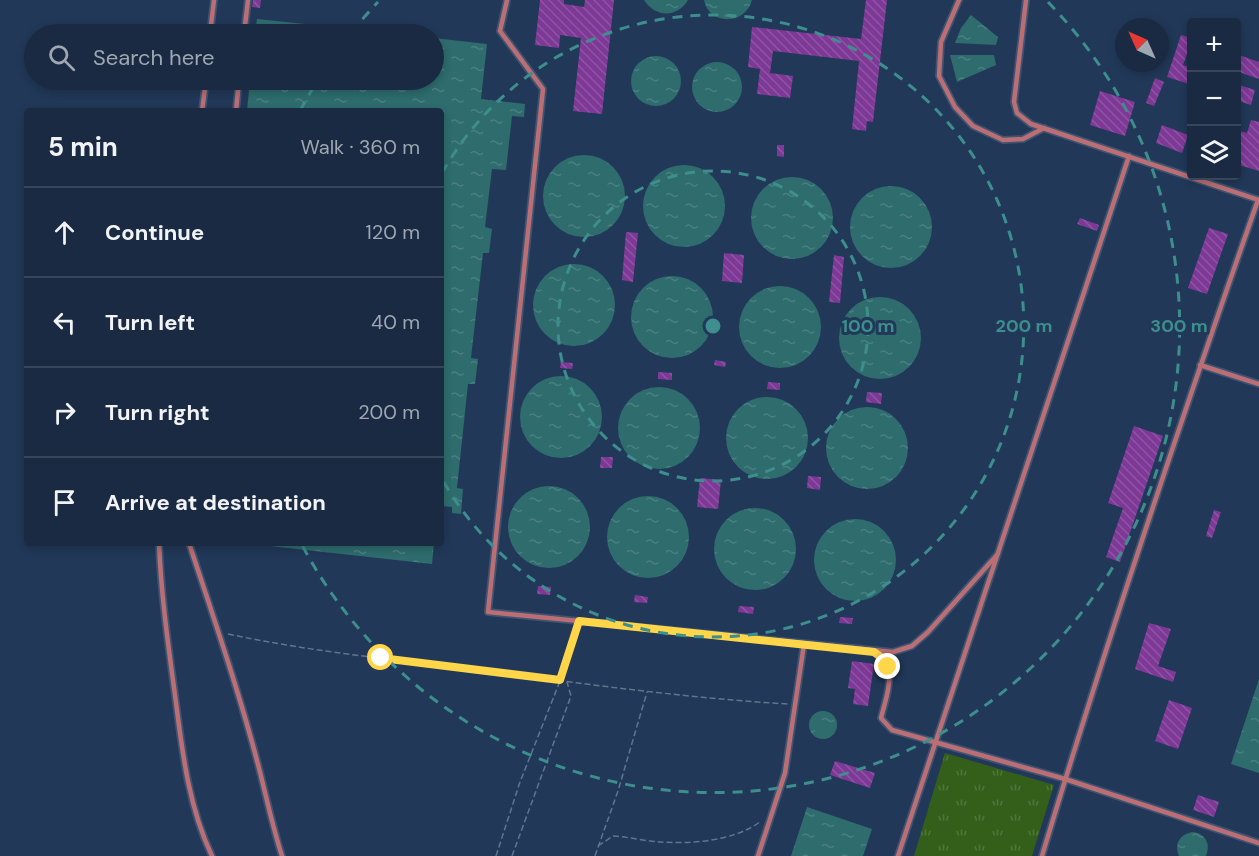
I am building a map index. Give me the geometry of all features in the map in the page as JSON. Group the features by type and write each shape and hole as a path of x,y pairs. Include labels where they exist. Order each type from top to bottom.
{"lane":[{"path":"211,24 214,0"},
{"path":"245,24 248,0"},
{"path":"507,0 500,31 543,90 488,612 874,652 893,652 912,645 928,632 997,555"},
{"path":"959,0 941,42 939,75 955,106 973,126 1003,140 1023,139 1044,128"},
{"path":"1026,0 1014,102 1017,113 1031,124 1259,200 1200,365 1042,856"},
{"path":"202,108 205,90"},
{"path":"236,108 238,90"},
{"path":"898,856 1129,156"},
{"path":"1200,365 1259,384"},
{"path":"159,546 161,593 184,765 203,837 212,856"},
{"path":"190,546 260,772 268,810 282,856"},
{"path":"758,856 785,773 804,644"},
{"path":"874,652 888,667 889,683 881,718 892,730 1065,779 1259,843"}],"path":[{"path":"496,856 520,782 560,680 579,621"},
{"path":"218,632 381,658 717,700 795,704"},
{"path":"512,856 571,696 567,681"},
{"path":"595,856 618,791 647,691"},
{"path":"598,846 613,836 659,842 694,842 727,837 755,825 772,812"}],"green space":[{"path":"945,753 1054,785 1032,856 914,856"}],"water":[{"path":"644,0 688,0 678,10 666,14 654,10"},
{"path":"704,0 752,0 743,14 728,19 713,14 707,8"},
{"path":"971,15 998,37 996,45 955,43 961,28"},
{"path":"257,19 305,24 256,24"},
{"path":"444,39 487,44 481,99 525,104 524,117 512,116 506,170 492,169 485,227 492,229 489,253 483,253 471,358 478,359 475,384 468,384 457,488 463,489 461,514 452,513 452,507 444,506 444,108 247,108 249,90 444,90"},
{"path":"950,55 994,55 996,65 957,82"},
{"path":"656,56 674,63 681,81 674,99 656,106 638,99 631,81 638,63"},
{"path":"717,62 735,69 742,87 735,105 717,112 699,105 692,87 699,69"},
{"path":"584,155 600,158 613,167 622,180 625,196 622,212 613,225 600,234 584,237 568,234 555,225 546,212 543,196 546,180 555,167 568,158"},
{"path":"684,165 700,168 713,177 722,190 725,206 722,222 713,235 700,244 684,247 668,244 655,235 646,222 643,206 646,190 655,177 668,168"},
{"path":"792,177 808,180 821,189 830,202 833,218 830,234 821,247 808,256 792,259 776,256 763,247 754,234 751,218 754,202 763,189 776,180"},
{"path":"891,186 907,189 920,198 929,211 932,227 929,243 920,256 907,265 891,268 875,265 862,256 853,243 850,227 853,211 862,198 875,189"},
{"path":"574,264 590,267 603,276 612,289 615,305 612,321 603,334 590,343 574,346 558,343 545,334 536,321 533,305 536,289 545,276 558,267"},
{"path":"672,276 688,279 701,288 710,301 713,317 710,333 701,346 688,355 672,358 656,355 643,346 634,333 631,317 634,301 643,288 656,279"},
{"path":"780,286 796,289 809,298 818,311 821,327 818,343 809,356 796,365 780,368 764,365 751,356 742,343 739,327 742,311 751,298 764,289"},
{"path":"880,297 896,300 909,309 918,322 921,338 918,354 909,367 896,376 880,379 864,376 851,367 842,354 839,338 842,322 851,309 864,300"},
{"path":"561,376 577,379 590,388 599,401 602,417 599,433 590,446 577,455 561,458 545,455 532,446 523,433 520,417 523,401 532,388 545,379"},
{"path":"659,387 675,390 688,399 697,412 700,428 697,444 688,457 675,466 659,469 643,466 630,457 621,444 618,428 621,412 630,399 643,390"},
{"path":"767,397 783,400 796,409 805,422 808,438 805,454 796,467 783,476 767,479 751,476 738,467 729,454 726,438 729,422 738,409 751,400"},
{"path":"867,407 883,410 896,419 905,432 908,448 905,464 896,477 883,486 867,489 851,486 838,477 829,464 826,448 829,432 838,419 851,410"},
{"path":"549,486 565,489 578,498 587,511 590,527 587,543 578,556 565,565 549,568 533,565 520,556 511,543 508,527 511,511 520,498 533,489"},
{"path":"648,496 664,499 677,508 686,521 689,537 686,553 677,566 664,575 648,578 632,575 619,566 610,553 607,537 610,521 619,508 632,499"},
{"path":"755,508 771,511 784,520 793,533 796,549 793,565 784,578 771,587 755,590 739,587 726,578 717,565 714,549 717,533 726,520 739,511"},
{"path":"855,519 871,522 884,531 893,544 896,560 893,576 884,589 871,598 855,601 839,598 826,589 817,576 814,560 817,544 826,531 839,522"},
{"path":"269,546 434,546 432,564"},
{"path":"1259,679 1259,773 1231,764"},
{"path":"823,711 833,715 837,725 833,735 823,739 813,735 809,725 813,715"},
{"path":"807,807 872,829 863,856 791,856"},
{"path":"1192,832 1200,834 1206,840 1208,847 1206,856 1179,856 1177,844 1184,835"}],"building":[{"path":"253,0 261,0 260,8 252,7"},
{"path":"540,0 564,0 564,4 584,7 585,0 614,0 602,114 573,111 581,38 560,35 559,48 535,45"},
{"path":"866,0 887,0 873,122 867,121 866,131 852,129 859,61 773,51 770,73 793,76 790,98 757,94 760,69 748,67 752,27 861,39"},
{"path":"1181,35 1187,37 1187,54 1183,65 1187,66 1187,83 1167,77"},
{"path":"1241,56 1259,62 1259,79 1241,73"},
{"path":"1155,78 1164,82 1154,106 1146,103"},
{"path":"1241,86 1255,90 1251,105 1241,102"},
{"path":"1100,91 1135,102 1125,136 1090,125"},
{"path":"1251,120 1259,122 1259,171 1241,166 1241,131 1247,133"},
{"path":"1162,125 1187,135 1182,153 1156,143"},
{"path":"777,145 784,145 784,157 777,156"},
{"path":"1080,218 1099,225 1097,231 1077,224"},
{"path":"1209,228 1228,234 1207,294 1188,288"},
{"path":"626,232 638,233 633,282 622,280"},
{"path":"724,253 744,255 742,283 722,281"},
{"path":"834,255 844,257 840,303 829,302"},
{"path":"715,360 726,362 725,367 714,365"},
{"path":"561,362 573,363 572,369 560,368"},
{"path":"658,372 672,373 672,380 658,379"},
{"path":"768,382 780,383 780,390 767,389"},
{"path":"867,392 882,393 881,404 866,402"},
{"path":"1134,426 1163,436 1120,562 1106,557 1123,508 1108,503"},
{"path":"601,457 613,457 612,468 600,468"},
{"path":"808,476 821,477 820,490 807,488"},
{"path":"700,478 721,480 718,509 697,507"},
{"path":"1214,510 1221,512 1212,538 1206,536"},
{"path":"538,586 551,587 550,595 537,594"},
{"path":"635,595 648,597 647,603 634,602"},
{"path":"739,606 754,607 753,614 738,612"},
{"path":"840,617 853,618 852,624 839,623"},
{"path":"1149,623 1171,629 1158,666 1176,672 1173,682 1135,669"},
{"path":"852,661 874,664 868,706 853,704 855,689 848,688"},
{"path":"1169,700 1192,708 1178,749 1155,741"},
{"path":"835,761 875,773 870,788 830,775"},
{"path":"1198,795 1219,802 1214,817 1193,810"}],"route":[{"path":"381,658 560,680 579,621 874,652 888,667"}]}
